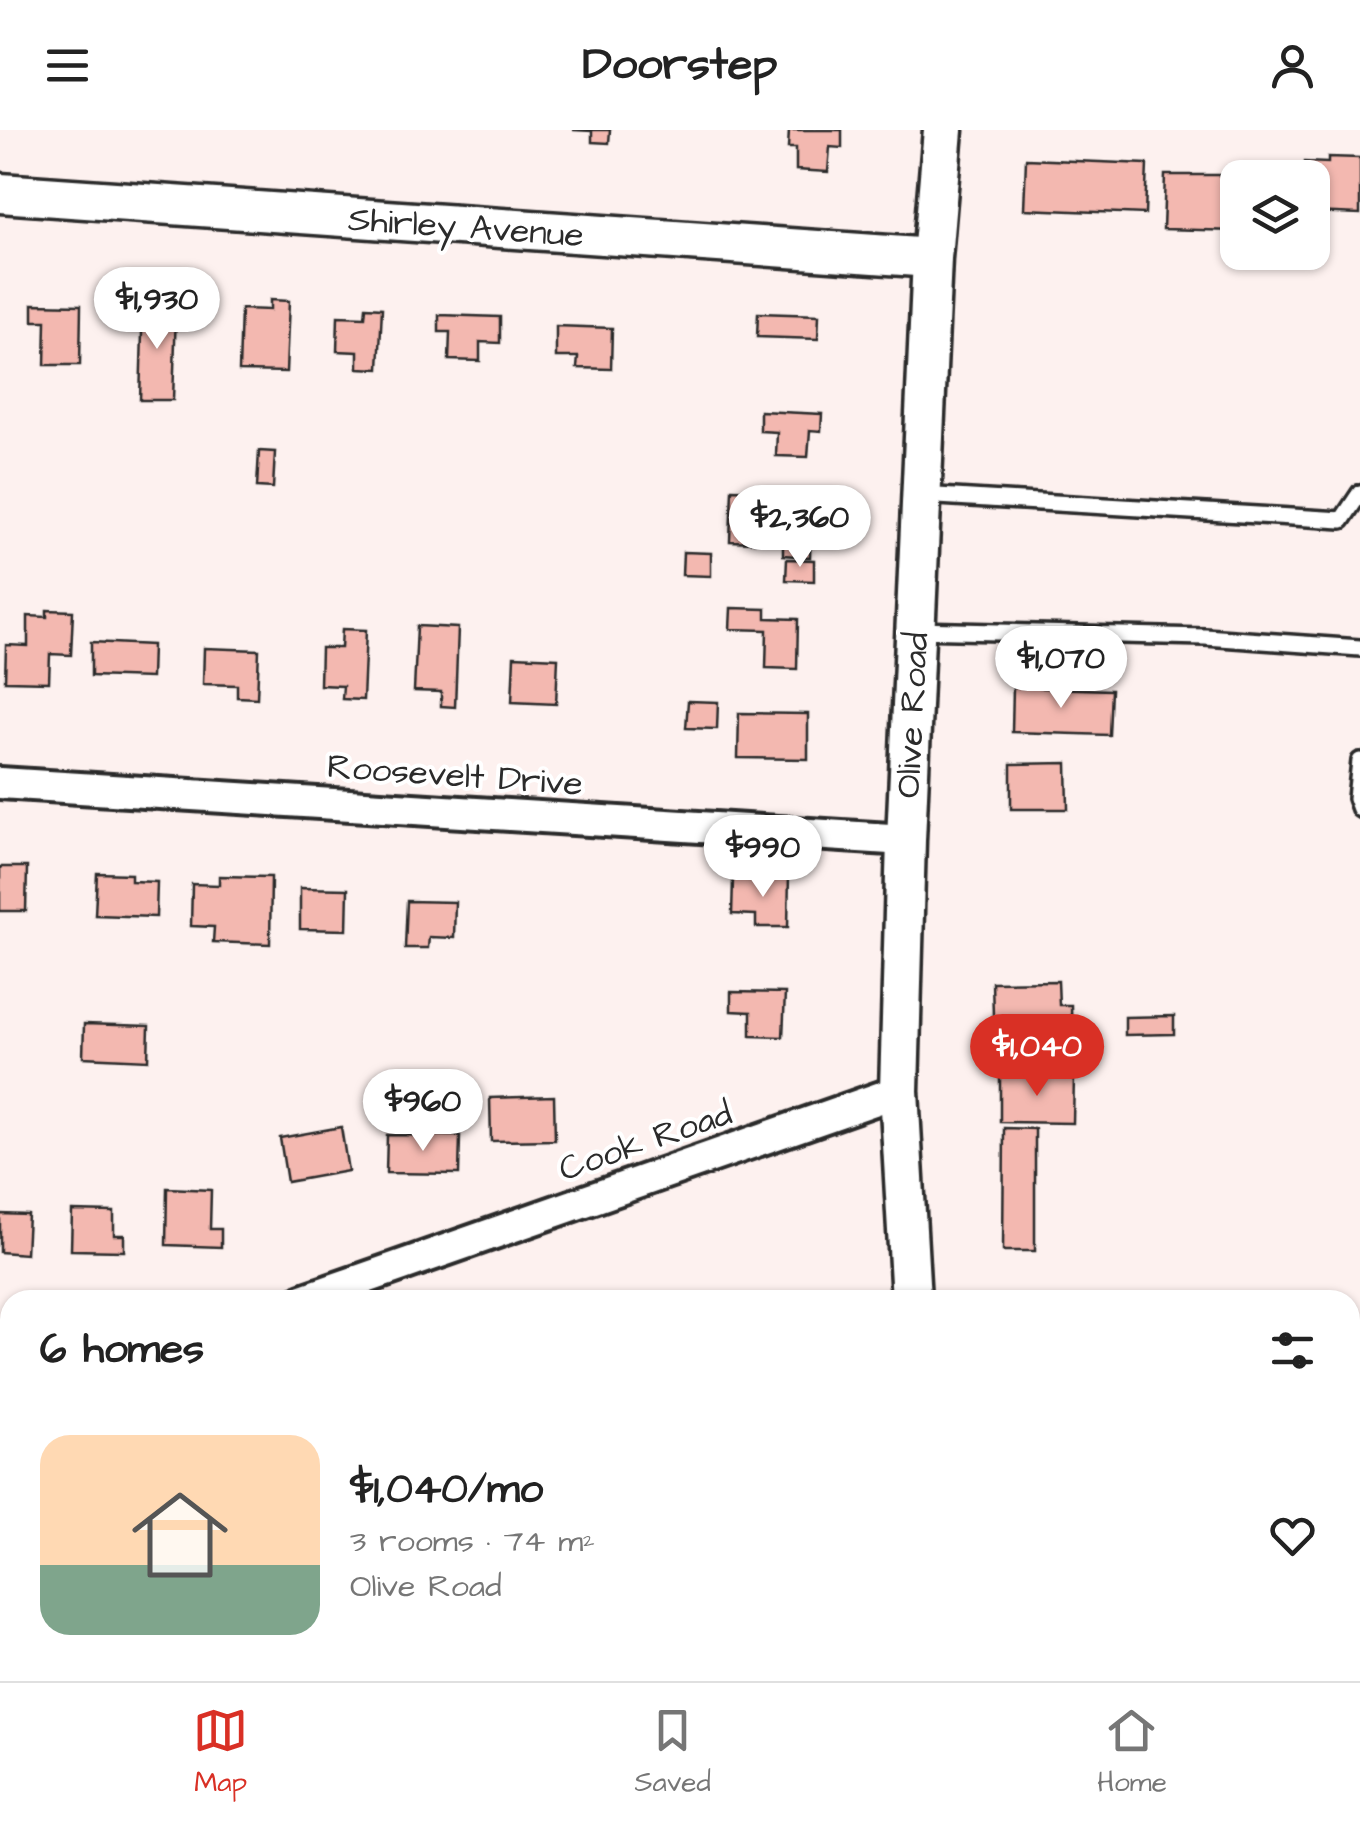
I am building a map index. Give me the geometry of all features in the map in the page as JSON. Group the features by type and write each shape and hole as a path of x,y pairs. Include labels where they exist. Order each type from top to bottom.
{"street":[{"name":"Olive Road","path":"910,1290 899,1090 906,840 932,258 943,130"},
{"name":"Shirley Avenue","path":"0,193 932,258"},
{"name":"Roosevelt Drive","path":"0,783 906,840"},
{"name":"Cook Road","path":"331,1290 899,1090"}],"lane":[{"path":"1342,520 1360,493"},
{"path":"921,495 1360,521"},
{"path":"915,630 1205,637 1360,648"},
{"path":"1360,761 1356,798 1360,809"}],"building":[{"path":"573,130 610,130 609,143 592,142 592,131"},
{"path":"789,130 842,130 842,148 830,147 828,172 796,170 796,148 788,148"},
{"path":"1360,158 1360,214 1330,213 1328,160"},
{"path":"1026,159 1147,164 1145,214 1024,209"},
{"path":"1165,175 1220,175 1220,231 1163,229"},
{"path":"143,299 163,300 163,312 176,312 173,400 140,400"},
{"path":"270,300 289,301 286,372 239,371 241,309 270,310"},
{"path":"33,304 81,305 80,365 45,365 46,321 33,321"},
{"path":"366,307 382,308 379,369 358,368 358,352 337,351 338,316 365,317"},
{"path":"758,313 819,315 818,339 757,337"},
{"path":"439,315 500,317 500,343 480,342 480,361 449,360 450,332 439,332"},
{"path":"556,326 612,328 611,369 577,368 578,357 556,357"},
{"path":"760,411 822,414 821,431 810,430 808,457 776,456 777,432 760,431"},
{"path":"259,451 275,452 273,488 257,487"},
{"path":"732,489 763,490 763,499 812,501 810,557 783,555 783,543 730,541"},
{"path":"683,552 711,553 711,576 682,575"},
{"path":"787,559 814,560 814,581 786,580"},
{"path":"731,608 766,609 766,618 798,619 797,669 766,668 767,630 730,629"},
{"path":"47,610 73,611 71,655 50,654 49,682 5,681 6,645 28,646 28,616 47,617"},
{"path":"417,626 458,628 455,707 441,706 441,692 414,691"},
{"path":"342,629 366,630 363,700 342,699 343,686 320,685 321,648 341,648"},
{"path":"91,642 152,645 151,678 91,676"},
{"path":"204,648 259,650 257,698 237,697 237,685 203,684"},
{"path":"514,656 558,658 556,704 512,702"},
{"path":"1013,687 1111,690 1109,735 1012,732"},
{"path":"688,701 718,702 717,729 686,728"},
{"path":"739,713 808,714 808,759 738,758"},
{"path":"1067,763 1068,809 1011,809 1011,764"},
{"path":"0,867 27,867 26,911 0,911"},
{"path":"773,872 789,872 788,927 756,927 756,915 732,914 733,879 773,879"},
{"path":"97,873 131,874 131,881 157,882 156,917 95,915"},
{"path":"219,876 271,877 270,944 213,942 214,927 191,926 192,884 219,885"},
{"path":"300,888 348,889 347,930 300,929"},
{"path":"407,901 455,902 454,938 429,937 428,948 405,948"},
{"path":"1058,981 1059,1005 1071,1005 1072,1049 994,1050 992,982"},
{"path":"731,992 785,993 783,1037 751,1036 751,1012 731,1011"},
{"path":"1174,1016 1174,1034 1125,1035 1125,1017"},
{"path":"84,1024 149,1026 148,1060 83,1057"},
{"path":"1000,1076 1074,1076 1073,1123 1000,1122"},
{"path":"554,1096 555,1140 491,1141 490,1098"},
{"path":"341,1127 348,1171 287,1182 280,1138"},
{"path":"1004,1128 1035,1129 1035,1251 1003,1251"},
{"path":"387,1135 460,1136 459,1174 386,1173"},
{"path":"167,1188 211,1190 210,1229 221,1229 221,1247 166,1245"},
{"path":"72,1211 114,1212 114,1235 124,1235 124,1251 71,1250"},
{"path":"0,1214 28,1215 26,1254 0,1252"}]}
